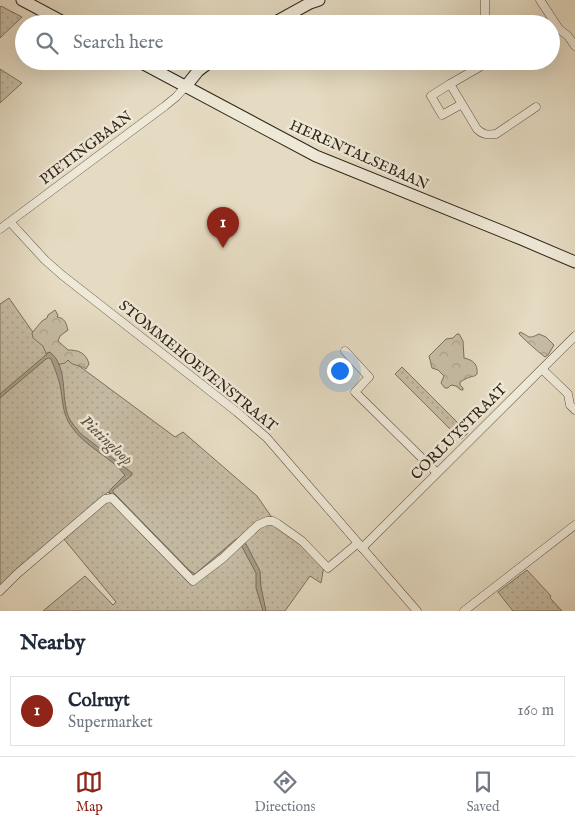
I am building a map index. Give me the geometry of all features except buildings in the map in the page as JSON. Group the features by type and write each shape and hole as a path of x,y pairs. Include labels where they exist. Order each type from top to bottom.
{"main road":[{"path":"22,0 50,15"},
{"path":"288,15 319,0"},
{"name":"HERENTALSEBAAN","path":"155,70 316,156 575,262"},
{"path":"186,86 199,70"}],"street":[{"path":"485,0 485,15"},
{"path":"540,0 550,15"},
{"path":"560,30 568,36 575,46"},
{"path":"462,104 442,115 431,96 473,70"},
{"path":"450,84 477,129 482,134 496,134 536,107"},
{"name":"PIETINGBAAN","path":"0,229 170,102 186,86"},
{"name":"STOMMEHOEVENSTRAAT","path":"10,222 45,260 62,275 252,424 281,453 417,611"},
{"name":"CORLUYSTRAAT","path":"0,591 105,499 112,498 193,581 223,558 258,525 267,521 272,521 302,541 328,568 360,545 437,473 575,336"},
{"path":"345,351 370,377 355,392 437,473"},
{"path":"542,369 568,394 570,405 575,410"},
{"path":"464,611 575,524"}],"green space":[{"path":"0,7 18,15 15,15 15,24 0,38"},
{"path":"0,69 22,83 0,103"},
{"path":"9,298 32,331 175,437 183,432 257,496 273,519 265,519 193,577 108,492 0,585 0,304"},
{"path":"55,310 58,315 57,317 66,323 68,330 60,336 58,341 68,350 84,355 89,364 86,369 72,364 68,360 65,363 56,365 47,356 43,346 33,338 32,333"},
{"path":"520,332 529,337 539,334 546,337 554,345 545,357 519,334"},
{"path":"459,334 463,341 464,358 474,363 477,368 475,376 460,382 463,390 451,385 445,388 441,383 444,376 438,370 432,368 429,356 446,339 453,338"},
{"path":"402,367 468,433 461,440 395,374"},
{"path":"111,502 193,583 258,528 269,524 274,525 289,535 324,566 321,583 310,576 285,611 43,611 85,576 113,605 116,602 63,538 105,503"},
{"path":"527,570 562,611 513,611 498,592"}],"shaded area":[{"path":"50,352 60,366 66,410 69,418 81,434 132,473 113,492 189,570 195,574 236,539 240,540 196,576 192,576 109,492 125,475 112,462 83,440 71,426 64,411 59,382 51,359 46,359 0,398 0,394"},
{"path":"243,543 246,544 260,571 266,611 263,611 256,588 256,573 241,545"}],"place":[{"name":"Colruyt","path":"223,248"}],"water label":[{"name":"Pietingloop","path":"106,441"}]}
